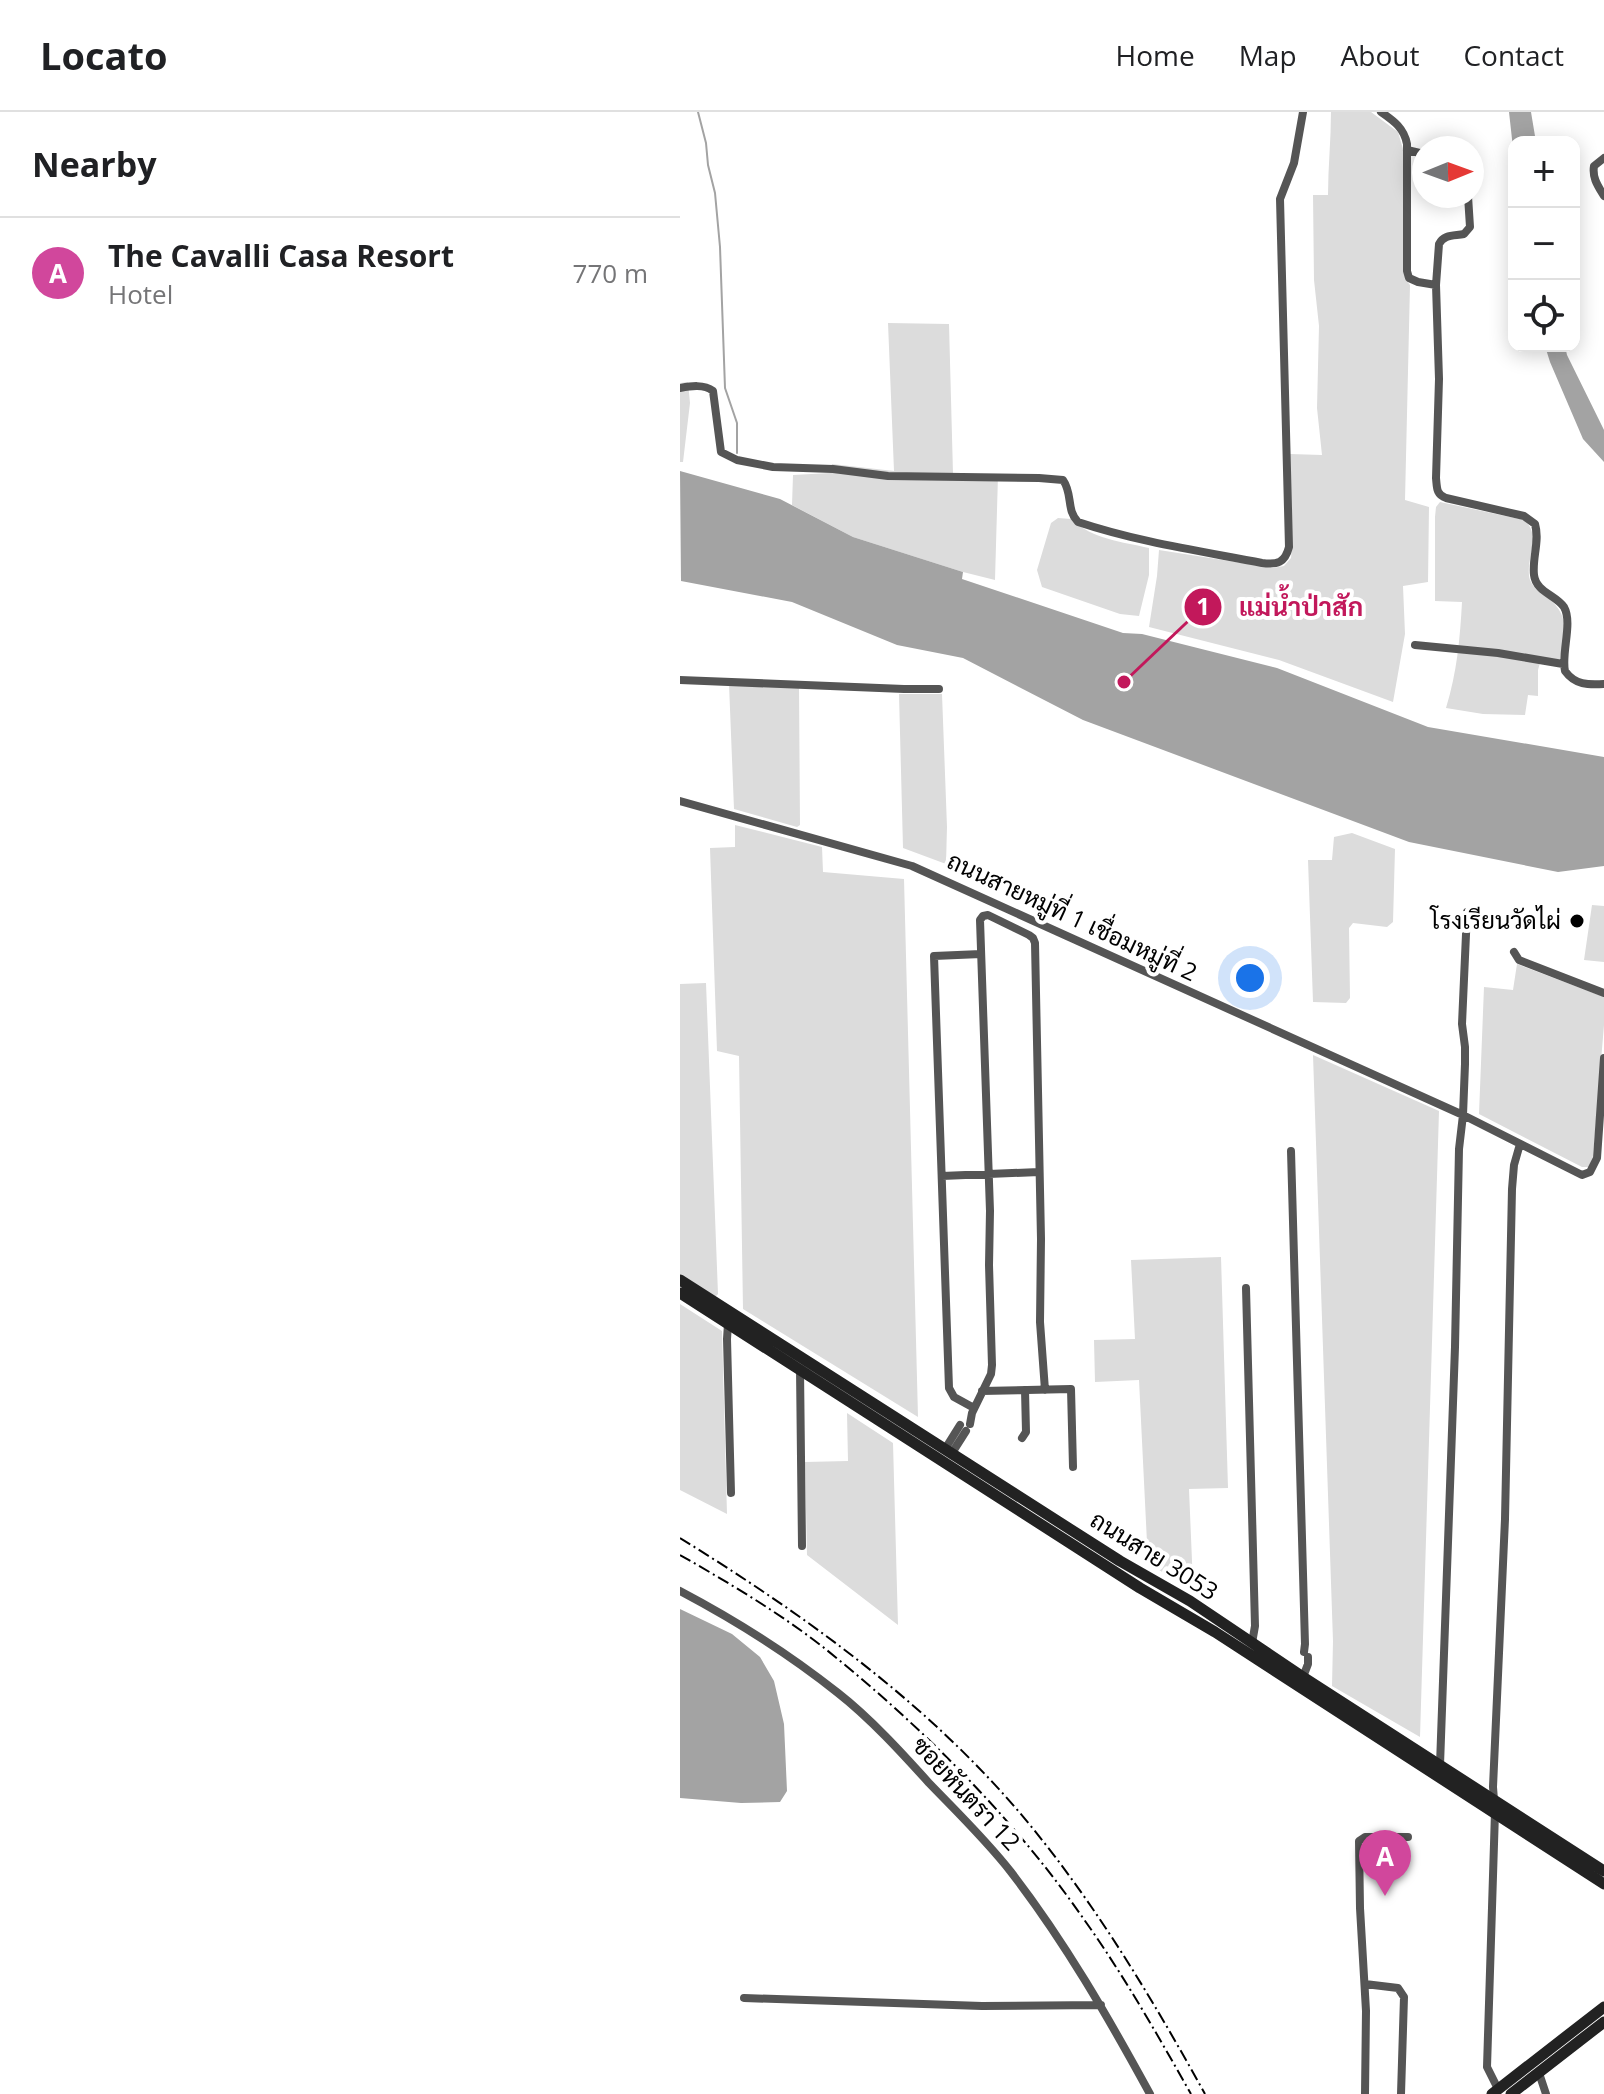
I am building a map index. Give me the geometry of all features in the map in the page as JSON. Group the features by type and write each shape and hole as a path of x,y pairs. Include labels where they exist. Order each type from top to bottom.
{"main road":[{"name":"ถนนสาย 3053","path":"680,1280 1440,1765 1604,1884"},
{"name":"ถนนสาย 3053","path":"680,1293 1153,1595 1604,1871"},
{"path":"1153,1595 1159,1583"},
{"path":"1495,2092 1604,2007"},
{"path":"1511,2094 1604,2022"}],"street":[{"path":"680,388 691,386 713,391 721,452 737,460 773,467 833,469 888,476 1063,480 1069,494 1069,508 1078,522 1155,543 1273,565 1282,562 1289,547 1280,199 1294,163 1303,112"},
{"path":"1381,112 1405,133 1409,278 1436,285"},
{"path":"1407,150 1412,151"},
{"path":"1604,158 1594,166 1593,171 1604,196"},
{"path":"1469,208 1468,232 1445,237 1439,244 1436,285 1438,493 1441,497 1524,516 1535,524 1534,576 1537,585 1561,603 1566,612 1565,671 1579,683 1604,684"},
{"path":"1415,645 1498,653 1563,664"},
{"path":"680,680 939,689"},
{"name":"ถนนสายหมู่ที่ 1 เชื่อมหมู่ที่ 2","path":"680,801 912,866 1463,1115 1582,1175 1590,1172 1597,1158 1604,1058"},
{"path":"1440,1765 1459,1149 1463,1115 1465,1047 1462,1024 1467,912"},
{"path":"948,1451 973,1411 991,1374 992,1365 980,920 988,915 1029,935 1035,943 1040,1322 1045,1390"},
{"path":"1514,952 1519,960 1604,993"},
{"path":"973,1411 954,1397 949,1388 934,956 981,954"},
{"path":"1495,2092 1487,2067 1493,1787 1504,1549 1512,1189 1520,1144"},
{"path":"1291,1151 1306,1652 1301,1676"},
{"path":"942,1176 1039,1172"},
{"path":"1246,1288 1255,1626 1252,1643"},
{"path":"728,1324 731,1493"},
{"path":"800,1369 802,1546"},
{"path":"982,1391 1071,1389 1073,1467"},
{"path":"1022,1438 1026,1432 1025,1390"},
{"path":"1069,1528 1074,1516"},
{"name":"ซอยหันตรา 12","path":"680,1591 798,1663 841,1695 910,1762 1009,1870 1101,2005 1150,2094"},
{"path":"1365,2094 1365,1984 1359,1841 1365,1837 1408,1837"},
{"path":"1365,1984 1398,1988 1404,1997 1401,2094"},
{"path":"744,1998 982,2006 1101,2005"},
{"path":"1539,2073 1546,2094"}],"shaded area":[{"path":"1331,112 1371,112 1398,132 1403,149 1406,280 1410,285 1405,500 1429,507 1428,582 1403,586 1405,634 1393,702 1279,660 1149,627 1159,550 1273,568 1284,566 1291,558 1290,454 1322,455 1317,408 1319,326 1314,280 1313,195 1328,195"},
{"path":"1509,112 1531,112 1535,136 1512,136"},
{"path":"888,323 949,324 953,474 998,475 995,580 853,537 792,505 793,475 830,473 832,464 894,471"},
{"path":"1547,352 1566,352 1604,430 1604,462 1583,439"},
{"path":"688,382 690,403 683,462 680,462 680,383"},
{"path":"680,471 780,499 853,537 963,572 962,579 1123,633 1142,634 1277,668 1428,727 1604,757 1604,866 1558,872 1409,842 1083,720 963,658 897,645 792,602 681,581"},
{"path":"1440,502 1524,520 1532,533 1530,580 1556,605 1563,619 1564,634 1560,661 1541,659 1538,696 1528,695 1525,715 1483,714 1446,708 1457,655 1462,602 1435,601 1435,517"},
{"path":"1058,518 1071,519 1088,531 1108,539 1149,548 1149,575 1139,616 1120,614 1042,587 1037,570 1051,523"},
{"path":"729,684 799,688 800,825 797,827 734,809"},
{"path":"899,694 942,694 946,864 903,848"},
{"path":"735,825 822,847 823,872 904,879 918,1417 743,1309 739,1056 717,1051 710,848 735,847"},
{"path":"1352,833 1395,849 1393,922 1387,927 1353,923 1349,928 1350,998 1346,1003 1313,1002 1308,860 1332,860 1334,837"},
{"path":"1592,905 1604,906 1604,962 1584,960"},
{"path":"1517,964 1604,997 1593,1156 1589,1167 1582,1167 1479,1114 1484,987 1513,990"},
{"path":"706,983 718,1294 715,1297 680,1275 680,984"},
{"path":"1313,1055 1439,1111 1420,1737 1332,1686"},
{"path":"1221,1257 1228,1488 1189,1489 1191,1590 1148,1563 1139,1380 1095,1382 1094,1340 1135,1339 1131,1260"},
{"path":"680,1304 722,1331 727,1514 680,1490"},
{"path":"847,1413 893,1443 898,1625 807,1555 805,1462 848,1461"},
{"path":"680,1609 732,1634 760,1657 774,1681 784,1724 787,1791 780,1802 741,1803 680,1798"}],"waterway":[{"path":"698,112 715,193 725,388 737,423 737,453"}],"railway":[{"path":"680,1538 775,1600 867,1667 911,1703 992,1782 1030,1825 1102,1922 1145,1989 1205,2094"},
{"path":"680,1555 753,1598 823,1647 894,1708 963,1774 1026,1844 1083,1918 1126,1982 1191,2094"}],"place":[{"name":"แม่น้ำป่าสัก","path":"1124,682"},
{"name":"โรงเรียนวัดไผ่","path":"1577,921"},
{"name":"The Cavalli Casa Resort","path":"1385,1896"}]}
